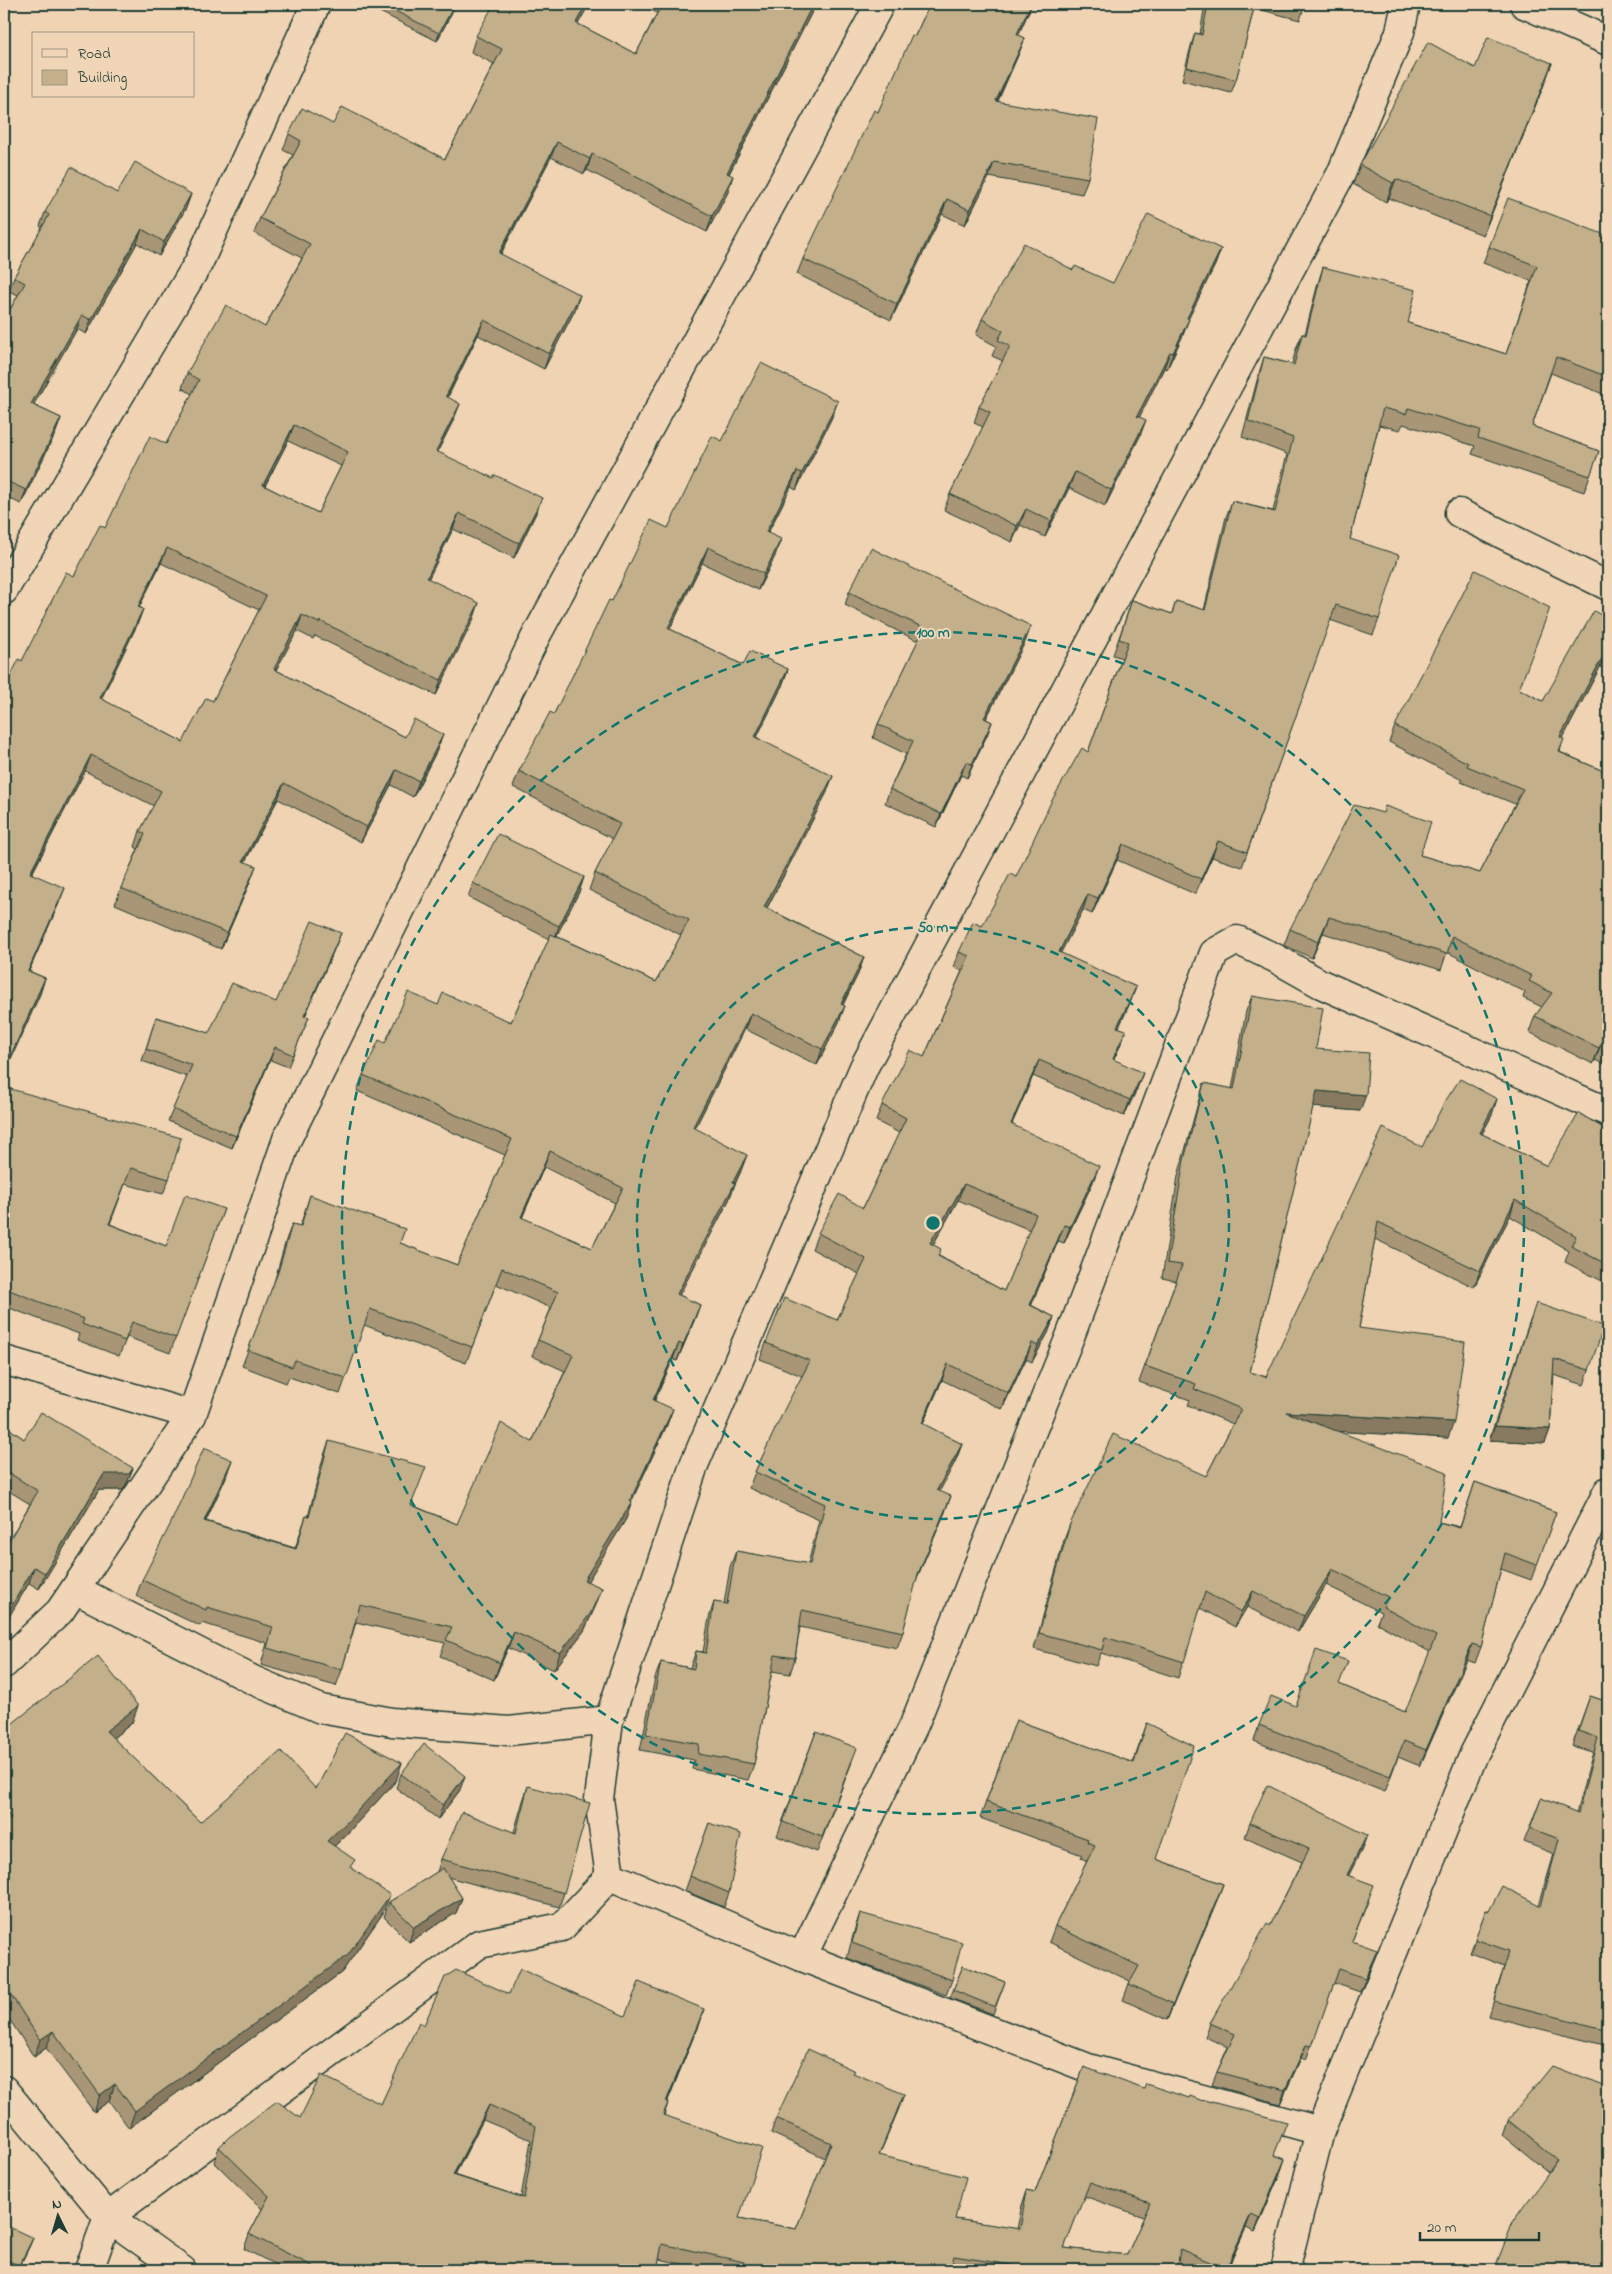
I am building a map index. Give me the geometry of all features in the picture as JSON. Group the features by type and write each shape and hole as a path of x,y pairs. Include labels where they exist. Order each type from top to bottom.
{"street":[{"path":"4,590 199,262 316,4"},
{"path":"4,1664 60,1611 192,1415 287,1139 537,634 880,4"},
{"path":"610,1876 598,1799 609,1720 694,1465 864,1067 1341,174 1400,32 1406,4"},
{"path":"1524,4 1608,42"},
{"path":"1458,513 1608,586"},
{"path":"802,1957 914,1725 1074,1325 1214,953 1237,940 1275,958 1321,984 1608,1112"},
{"path":"4,1360 192,1415"},
{"path":"1285,2270 1320,2131 1474,1754 1608,1491"},
{"path":"75,1589 255,1681 321,1709 392,1722 509,1731 609,1720"},
{"path":"610,1876 802,1957 1088,2068 1320,2131"},
{"path":"89,2270 108,2217 479,1944 562,1927 610,1876"},
{"path":"4,2090 108,2217 182,2270"}],"building":[{"path":"381,4 455,4 439,33"},
{"path":"494,4 586,4 576,23 636,54 662,4 813,4 727,173 733,176 712,216 592,154 590,159 557,142 499,253 580,295 549,354 484,320 446,396 460,404 436,451 493,478 495,475 542,498 519,543 459,513 427,578 479,603 441,680 320,621 319,623 302,615 274,669 405,737 414,719 443,735 419,781 396,770 367,827 284,783 243,861 256,866 227,933 121,888 145,834 140,831 161,791 91,755 30,873 65,888 28,971 45,978 4,1071 4,689 19,659 22,661 66,572 74,576 100,525 105,528 150,436 166,444 199,380 187,373 226,305 265,327 310,244 260,218 301,141 289,134 302,108 333,124 342,107 445,159 502,49 476,36","holes":["294,425 348,452 318,513 263,485","167,548 266,596 213,701 206,698 183,742 100,698 143,609 138,607"]},
{"path":"930,4 1031,4 1017,34 1025,38 996,101 1098,119 1088,178 994,162 970,210 947,199 897,304 803,259 874,110 878,112 912,35 915,36"},
{"path":"1208,4 1255,4 1236,80 1187,67 1195,33 1202,35"},
{"path":"1293,4 1305,4 1305,7"},
{"path":"1488,37 1552,63 1490,216 1396,179 1393,183 1360,165 1428,42 1475,68"},
{"path":"135,162 191,194 164,242 142,229 91,320 82,315 31,404 61,418 26,490 4,480 4,320 25,283 14,277 49,215 45,212 71,167 117,193"},
{"path":"1508,198 1608,236 1608,377 1556,357 1532,426 1599,451 1590,476 1478,438 1480,430 1408,408 1406,414 1383,408 1350,539 1399,555 1379,619 1336,605 1247,852 1218,841 1201,879 1123,844 1098,898 1088,894 1059,952 1136,987 1117,1027 1126,1030 1113,1059 1143,1073 1130,1100 1039,1060 1011,1124 1099,1166 1070,1227 1064,1225 1030,1305 1054,1317 1038,1346 1032,1343 1008,1393 948,1364 922,1423 962,1444 937,1490 951,1496 918,1574 903,1632 802,1610 795,1658 775,1655 754,1764 698,1754 699,1744 646,1734 661,1662 694,1669 696,1651 706,1653 714,1602 727,1604 736,1551 810,1564 825,1504 755,1472 786,1406 810,1361 766,1343 784,1298 837,1320 866,1259 818,1233 839,1194 863,1208 906,1118 882,1105 910,1050 924,1057 969,956 959,952 973,922 982,926 1010,874 1016,877 1051,802 1082,748 1088,752 1128,642 1119,639 1132,600 1172,614 1176,601 1205,610 1232,501 1275,512 1293,438 1248,421 1264,357 1294,365 1302,334 1306,335 1323,267 1416,290 1408,323 1506,354 1537,266 1489,247","holes":["964,1184 1036,1214 1004,1291 938,1256 941,1249 930,1243"]},
{"path":"1148,214 1221,249 1187,318 1189,319 1173,353 1170,352 1137,416 1146,420 1111,490 1075,472 1051,521 1026,509 1017,526 950,494 990,412 979,407 1010,346 998,340 1003,331 982,319 1024,243 1073,270 1075,266 1113,283"},
{"path":"761,363 838,401 802,473 797,471 766,532 781,539 764,574 708,547 668,628 743,665 750,651 788,669 755,737 833,776 764,907 864,957 841,1004 845,1006 822,1049 751,1013 693,1127 747,1155 733,1182 735,1183 677,1294 700,1305 683,1345 679,1343 653,1400 673,1409 630,1501 632,1502 584,1580 602,1588 590,1614 560,1653 514,1632 500,1663 446,1640 452,1627 360,1605 342,1670 267,1648 273,1627 207,1607 206,1610 142,1580 170,1525 204,1448 232,1460 204,1521 296,1549 306,1516 309,1517 329,1441 426,1467 411,1505 457,1524 501,1423 532,1442 573,1355 538,1340 558,1292 502,1268 472,1347 370,1309 346,1378 295,1360 292,1367 248,1350 278,1272 292,1224 301,1226 310,1195 405,1229 400,1243 457,1265 512,1139 363,1075 379,1040 385,1043 408,992 438,1005 443,993 511,1022 551,934 656,982 689,920 595,873 620,824 519,771 550,712 554,714 609,600 612,601 651,520 668,528 712,436 722,441","holes":["550,1151 623,1188 592,1248 521,1217"]},
{"path":"871,548 1031,626 984,718 992,722 972,764 966,762 941,814 890,789 913,741 878,724 924,628 849,592"},
{"path":"1475,570 1550,608 1519,689 1543,701 1594,611 1608,619 1608,647 1560,737 1564,739 1559,752 1608,773 1608,1047 1601,1044 1599,1048 1535,1016 1552,993 1529,981 1532,976 1452,936 1447,954 1329,917 1318,942 1290,929 1354,805 1383,813 1385,806 1431,822 1420,855 1480,873 1523,789 1467,766 1468,763 1395,726"},
{"path":"498,834 584,877 559,926 473,883"},
{"path":"312,921 341,933 304,1016 309,1017 293,1055 275,1047 236,1136 173,1109 192,1065 146,1049 156,1017 209,1033 232,983 276,1002"},
{"path":"1252,996 1323,1008 1316,1049 1369,1053 1366,1095 1317,1091 1250,1372 1266,1377 1383,1128 1422,1147 1444,1103 1460,1079 1497,1099 1480,1133 1547,1166 1579,1113 1608,1131 1608,1184 1603,1192 1608,1195 1608,1265 1571,1246 1576,1236 1515,1200 1480,1271 1378,1222 1359,1328 1465,1342 1454,1422 1286,1412 1447,1472 1439,1522 1460,1528 1475,1482 1556,1512 1537,1565 1505,1553 1481,1647 1472,1644 1426,1750 1404,1741 1390,1776 1259,1725 1271,1696 1296,1706 1316,1650 1348,1661 1339,1684 1405,1712 1436,1636 1383,1607 1388,1597 1332,1569 1304,1616 1253,1591 1241,1612 1205,1592 1184,1662 1105,1637 1102,1650 1039,1633 1070,1524 1113,1434 1206,1476 1241,1409 1194,1389 1196,1384 1145,1366 1182,1265 1167,1263 1184,1160 1204,1083 1234,1089"},
{"path":"4,1087 181,1138 169,1179 131,1168 109,1224 166,1246 185,1195 224,1209 176,1338 132,1322 125,1341 82,1324 84,1319 4,1288"},
{"path":"1536,1303 1604,1326 1589,1370 1554,1359 1550,1429 1495,1426"},
{"path":"41,1412 133,1468 129,1474 104,1474 45,1573 34,1567 4,1619 4,1549 38,1491 4,1470 4,1425 24,1439"},
{"path":"98,1656 138,1706 106,1731 200,1822 281,1751 316,1789 345,1733 402,1763 327,1841 355,1860 350,1867 390,1895 348,1955 135,2111 115,2084 100,2095 53,2031 40,2040 4,1984 4,1823 11,1818 4,1809 4,1730"},
{"path":"1590,1696 1608,1702 1608,2030 1494,2001 1509,1951 1475,1939 1486,1910 1489,1911 1502,1886 1541,1906 1559,1839 1530,1828 1541,1798 1578,1813 1598,1738 1578,1731"},
{"path":"1016,1720 1134,1763 1147,1723 1194,1746 1156,1859 1223,1884 1173,2004 1129,1984 1139,1966 1055,1926 1095,1845 1087,1842 1088,1839 986,1802"},
{"path":"816,1732 857,1748 822,1837 783,1822"},
{"path":"424,1744 465,1776 443,1805 401,1774"},
{"path":"1267,1785 1367,1835 1347,1875 1374,1885 1352,1941 1377,1950 1365,1978 1339,1969 1312,2046 1306,2045 1285,2090 1217,2072 1235,2034 1210,2023 1267,1923 1270,1925 1309,1849 1250,1823"},
{"path":"528,1786 590,1803 564,1893 441,1859 462,1812 516,1833"},
{"path":"709,1823 741,1834 729,1893 690,1876"},
{"path":"443,1868 462,1898 414,1927 389,1902"},
{"path":"860,1913 962,1942 952,1980 852,1943"},
{"path":"963,1966 1005,1982 995,2007 953,1990"},
{"path":"520,1969 625,2016 639,1982 704,2009 666,2102 668,2103 663,2115 762,2148 739,2218 796,2229 831,2143 776,2118 808,2049 855,2071 853,2073 904,2094 879,2155 966,2177 955,2219 1020,2229 1027,2190 1035,2192 1084,2067 1144,2089 1146,2084 1189,2098 1190,2096 1287,2122 1274,2155 1285,2159 1260,2218 1251,2214 1226,2269 1180,2249 1177,2270 1012,2270 1012,2265 954,2256 950,2270 749,2270 749,2268 743,2267 744,2262 662,2244 657,2270 320,2270 249,2234 269,2196 219,2147 229,2137 277,2101 300,2118 321,2075 381,2104 419,2022 424,2025 445,1977 456,1970 509,1994","holes":["489,2105 536,2126 524,2198 453,2175","1090,2182 1150,2203 1127,2255 1064,2248"]},
{"path":"1552,2066 1608,2088 1608,2270 1494,2270 1513,2222 1557,2160 1508,2120"},
{"path":"5,2225 33,2238 19,2266 4,2258"},
{"path":"1390,2266 1407,2270 1387,2270"}]}
